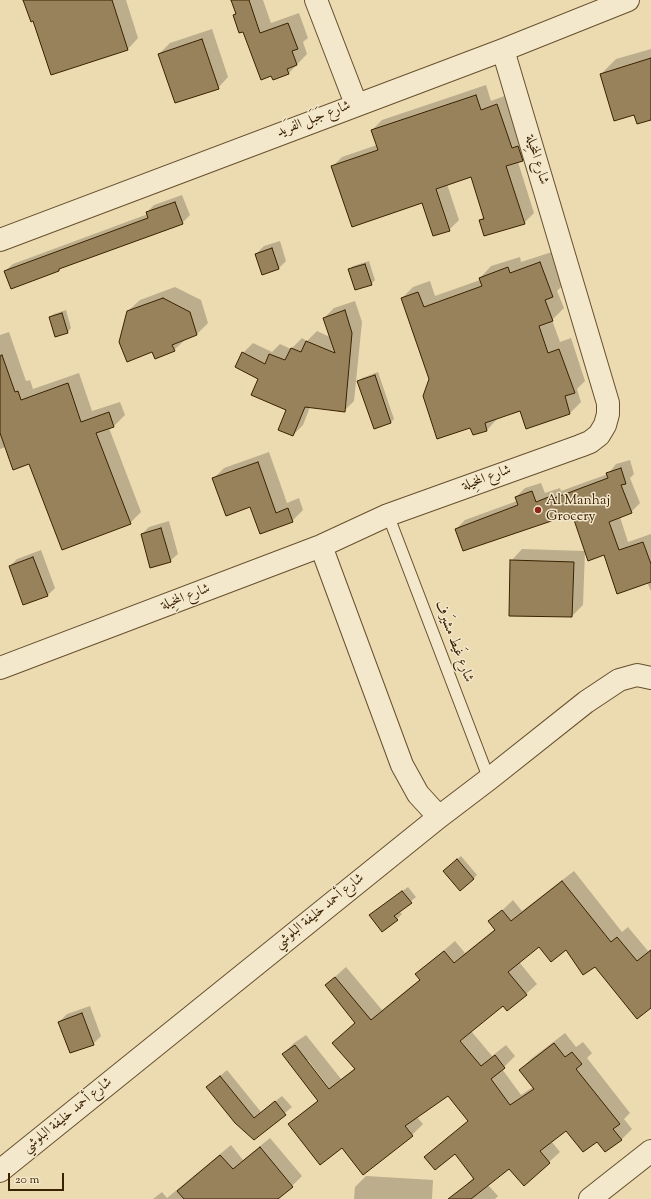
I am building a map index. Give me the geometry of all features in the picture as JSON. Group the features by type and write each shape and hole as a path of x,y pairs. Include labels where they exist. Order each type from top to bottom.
{"street":[{"path":"316,0 356,104"},
{"name":"شارع جَبَل الفرَيد","path":"0,240 356,104 503,50 628,0"},
{"name":"شارع المخِيلة","path":"0,668 321,546 388,515 590,442 599,435 605,425 608,414 605,393 503,50"},
{"path":"321,546 402,765 418,794 439,817"},
{"name":"شارع أحمد خليفة البلوشي","path":"0,1170 439,817 489,780 603,689 619,680 637,675 651,678"},
{"path":"590,1199 651,1151"}],"lane":[{"name":"شارع غَيط مشيَرف","path":"388,515 489,780"}],"building":[{"path":"23,0 112,0 128,50 51,75 33,21 31,22"},
{"path":"231,0 249,0 260,33 288,23 298,49 292,51 297,65 287,69 289,74 273,80 271,76 261,80 243,32 239,33 233,15 236,14"},
{"path":"202,39 219,89 175,103 158,54"},
{"path":"651,58 651,120 637,124 634,115 614,121 600,74"},
{"path":"476,95 481,110 497,104 512,148 518,146 523,161 506,166 525,224 484,236 479,220 484,219 471,177 436,189 450,231 433,236 422,203 352,227 331,166 378,150 371,130"},
{"path":"175,202 183,224 59,269 59,271 11,289 4,271 148,218 146,212"},
{"path":"272,248 279,269 262,275 255,254"},
{"path":"540,262 553,297 545,300 553,321 539,326 548,353 559,349 575,393 565,396 570,414 526,429 520,411 485,423 487,431 473,435 470,428 437,439 423,396 429,379 401,298 418,292 424,307 482,286 479,278 508,267 510,273"},
{"path":"365,264 372,285 355,290 348,269"},
{"path":"163,298 190,312 197,335 172,345 175,351 155,359 152,352 127,362 119,342 127,311"},
{"path":"345,310 352,333 345,412 305,407 293,436 278,430 286,410 251,395 258,379 235,367 242,352 265,364 269,354 285,360 291,348 301,352 306,341 335,353 323,318"},
{"path":"62,313 68,333 55,337 49,317"},
{"path":"2,355 15,392 18,391 21,400 68,383 81,422 109,412 114,427 96,433 131,524 62,550 29,464 13,470 0,433 0,356"},
{"path":"375,375 391,423 374,429 357,381"},
{"path":"258,462 276,513 288,508 293,522 260,534 250,507 226,516 212,478"},
{"path":"621,468 626,484 621,485 632,513 609,522 619,550 643,542 651,564 651,582 617,594 604,555 588,561 572,514 463,551 455,529 518,505 515,497 532,491 536,502 551,496 552,499 608,478 606,473"},
{"path":"161,528 171,562 150,568 141,534"},
{"path":"33,557 48,596 23,605 9,566"},
{"path":"510,560 574,562 572,617 509,616"},
{"path":"457,859 474,879 460,891 443,871"},
{"path":"562,881 611,942 617,937 637,961 651,950 651,1008 637,1019 595,967 583,975 566,950 551,962 539,947 508,972 527,995 507,1011 503,1006 460,1041 481,1066 495,1055 505,1068 491,1079 510,1105 534,1089 519,1070 554,1043 565,1057 572,1052 582,1064 576,1069 620,1124 613,1129 622,1140 605,1152 597,1142 583,1152 566,1131 540,1151 550,1163 524,1186 509,1169 471,1199 448,1199 474,1179 455,1154 435,1170 424,1157 468,1121 448,1096 405,1126 413,1136 363,1175 342,1148 320,1165 288,1124 318,1101 282,1054 295,1045 329,1089 355,1069 332,1043 355,1023 325,985 335,977 371,1020 420,980 415,974 444,951 454,963 495,930 488,921 502,910 511,921"},
{"path":"402,891 412,903 394,916 398,920 382,932 369,915"},
{"path":"82,1013 94,1045 70,1053 58,1022"},
{"path":"220,1076 254,1118 275,1101 286,1115 254,1140 235,1123 206,1087"},
{"path":"260,1147 293,1187 278,1199 184,1199 177,1191 220,1155 233,1169"}],"place":[{"name":"Al Manhaj Grocery","path":"538,510"}]}
